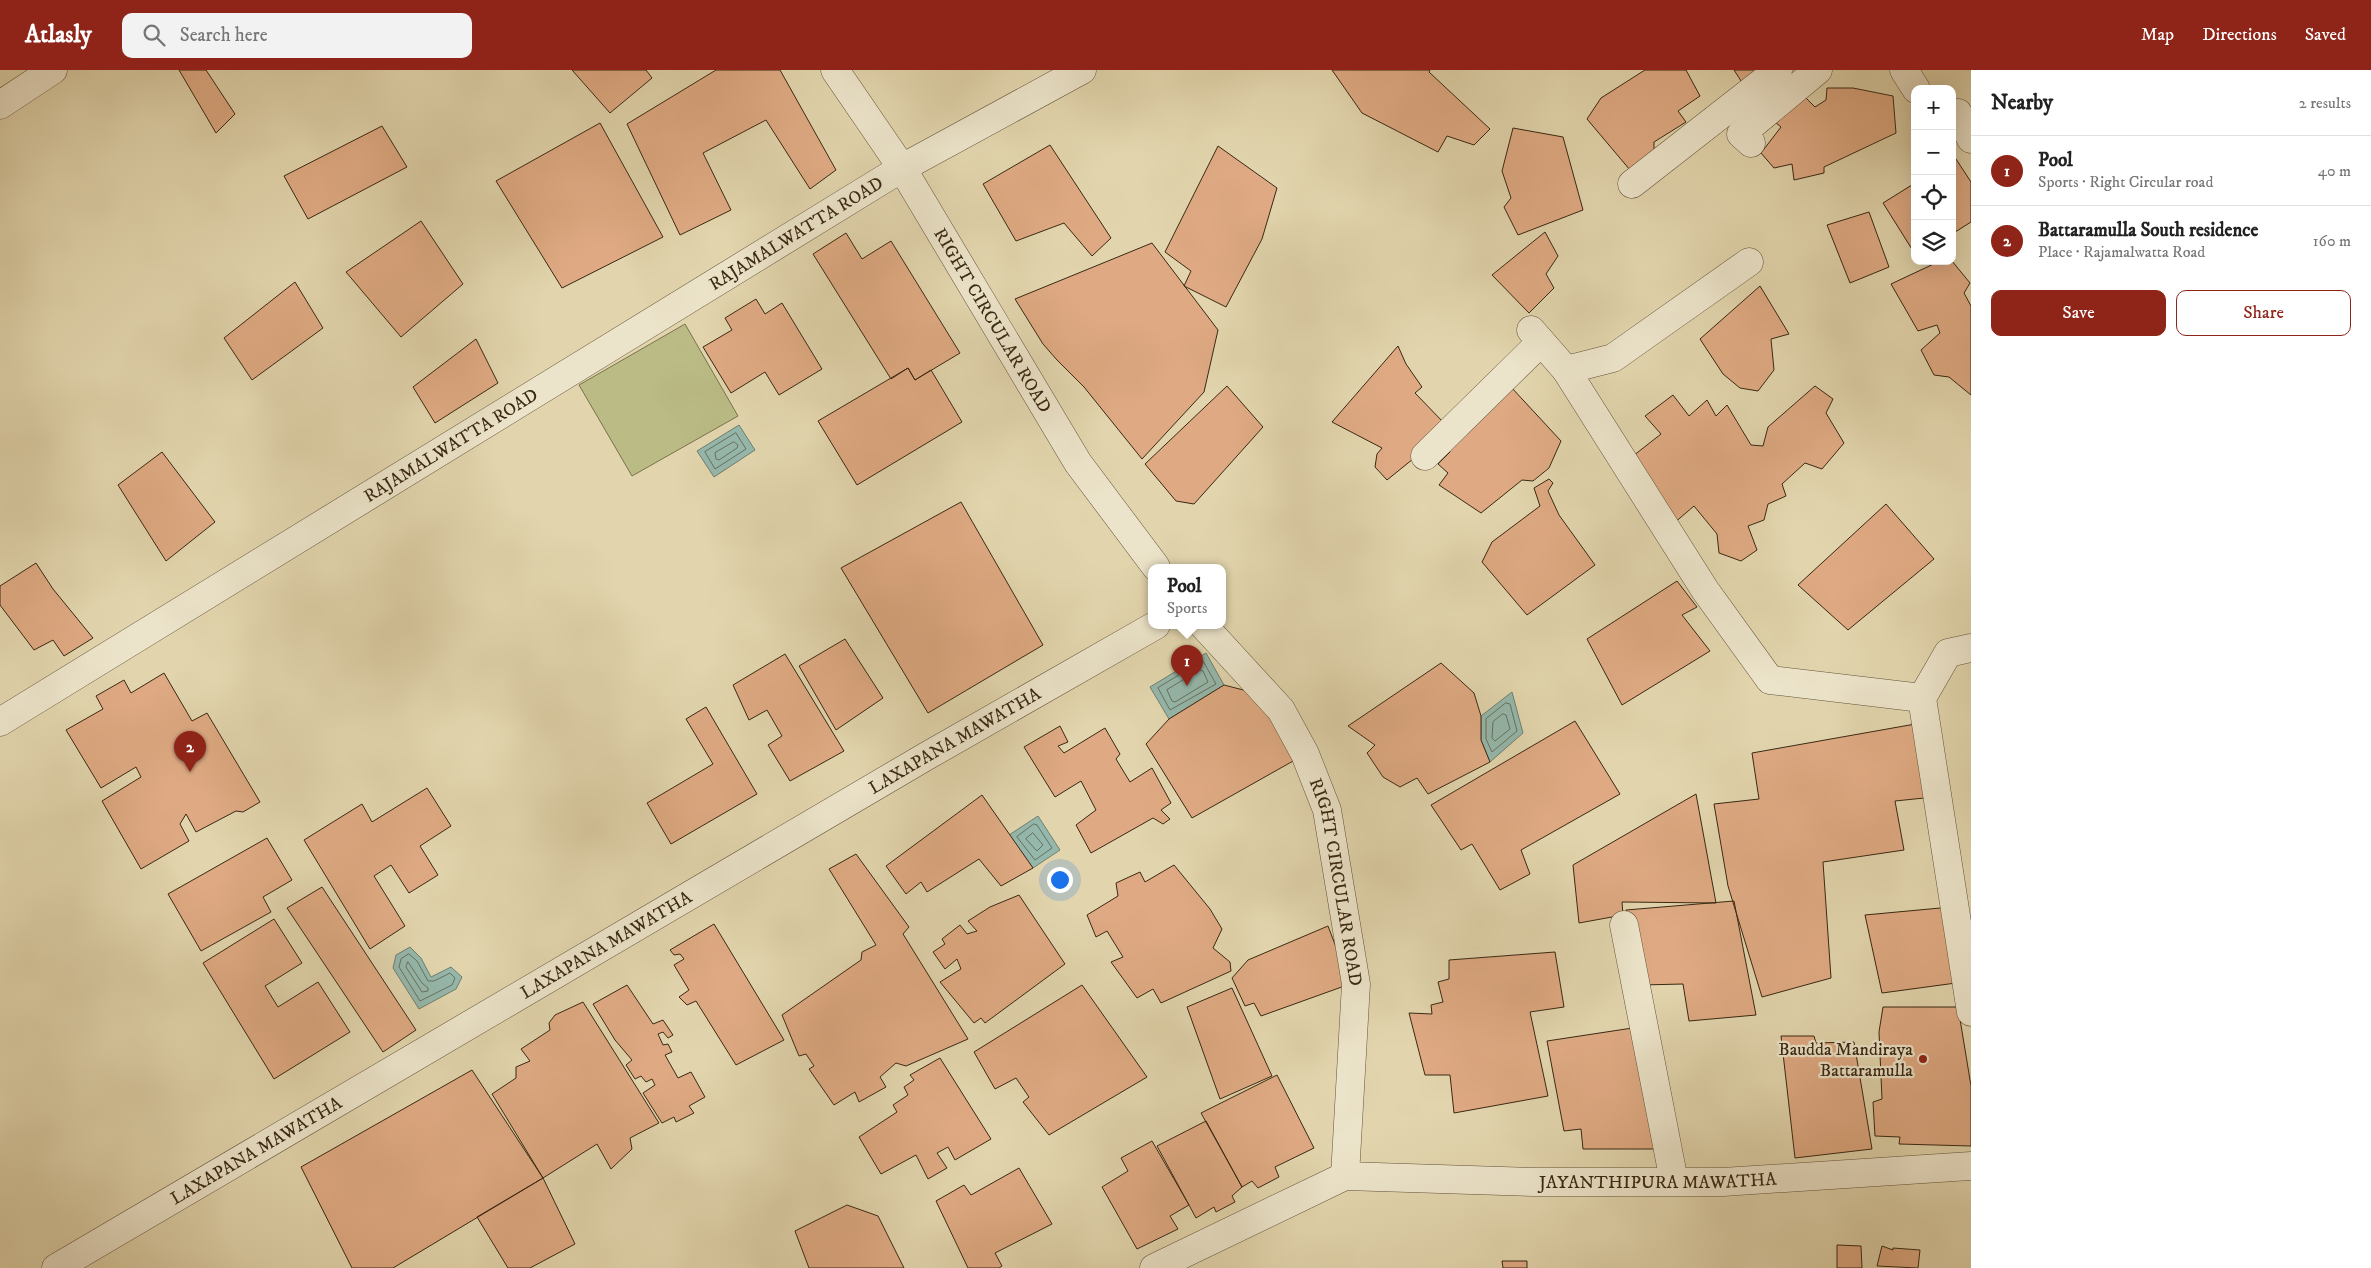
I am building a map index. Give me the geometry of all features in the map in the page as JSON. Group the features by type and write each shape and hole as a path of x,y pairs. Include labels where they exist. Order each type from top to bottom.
{"street":[{"path":"0,105 53,70"},
{"name":"RIGHT CIRCULAR ROAD","path":"835,70 902,168 1078,463 1154,564"},
{"name":"RAJAMALWATTA ROAD","path":"0,722 902,168 1082,70"},
{"path":"1632,184 1778,70"},
{"path":"1752,143 1741,134 1818,70"},
{"path":"1904,70 1913,85"},
{"path":"1956,113 1958,113 1971,139"},
{"path":"1566,370 1613,358 1749,262"},
{"path":"1424,456 1536,336 1566,370 1705,590 1770,680 1922,698"},
{"name":"LAXAPANA MAWATHA","path":"56,1268 916,762 1149,629"},
{"name":"RIGHT CIRCULAR ROAD","path":"1206,629 1281,710 1305,754 1327,810 1356,984 1345,1176"},
{"path":"1971,648 1948,653 1922,698 1971,1012"},
{"path":"1624,925 1674,1182"},
{"name":"JAYANTHIPURA MAWATHA","path":"1345,1176 1535,1182 1723,1182 1971,1166"},
{"path":"1154,1268 1345,1176"}],"green space":[{"path":"685,324 738,416 632,476 579,385"}],"water":[{"path":"739,425 755,450 714,477 697,451"},
{"path":"1206,653 1224,685 1169,719 1150,687"},
{"path":"1512,692 1523,733 1490,762 1481,740 1481,716"},
{"path":"1038,816 1060,850 1033,868 1009,835"},
{"path":"410,947 421,958 431,977 451,967 462,977 456,989 419,1009 393,968 396,955"}],"building":[{"path":"179,70 206,70 235,114 216,133"},
{"path":"572,70 646,70 652,78 610,113"},
{"path":"716,70 780,70 836,170 810,189 766,120 703,153 731,210 680,235 627,124"},
{"path":"1332,70 1430,70 1429,72 1490,129 1474,145 1447,136 1438,152 1362,113"},
{"path":"1645,70 1686,70 1700,96 1678,111 1686,122 1654,142 1654,160 1630,170 1587,119 1601,98"},
{"path":"1734,70 1764,70 1743,84"},
{"path":"1827,88 1853,88 1893,96 1896,133 1824,167 1824,173 1794,180 1792,164 1774,168 1761,153 1781,127 1775,122 1803,95 1815,107 1826,100"},
{"path":"600,123 663,237 562,288 496,181"},
{"path":"382,126 407,167 308,219 284,176"},
{"path":"1513,128 1563,137 1583,210 1518,235 1504,207 1511,198 1502,171"},
{"path":"1050,145 1111,238 1092,256 1064,223 1016,241 983,184"},
{"path":"1218,146 1277,188 1262,239 1226,307 1184,286 1191,271 1165,252"},
{"path":"1956,159 1971,182 1971,222 1956,231"},
{"path":"1911,186 1911,248 1883,203"},
{"path":"1869,212 1889,267 1850,283 1827,225"},
{"path":"421,221 463,284 401,337 346,272"},
{"path":"1545,232 1558,256 1546,274 1554,288 1529,313 1492,275"},
{"path":"846,233 862,259 891,241 960,353 915,380 908,368 891,379 813,254"},
{"path":"1152,243 1218,330 1204,392 1142,459 1084,387 1043,344 1015,299"},
{"path":"1931,265 1955,265 1970,283 1964,293 1971,306 1971,395 1949,377 1934,375 1921,350 1940,333 1937,325 1918,331 1891,284"},
{"path":"295,282 323,328 252,380 224,338"},
{"path":"1760,286 1789,334 1771,339 1774,370 1758,391 1740,388 1723,374 1700,339"},
{"path":"756,299 765,314 782,303 822,369 779,395 765,372 731,393 703,347 732,330 725,318"},
{"path":"476,339 498,383 435,423 413,387"},
{"path":"1398,346 1406,364 1422,387 1415,393 1444,423 1439,438 1387,480 1375,467 1377,454 1382,448 1332,422"},
{"path":"908,368 915,380 931,370 962,422 857,485 818,421"},
{"path":"1227,386 1263,427 1194,504 1176,501 1145,464"},
{"path":"1815,386 1833,399 1826,413 1844,443 1822,469 1805,463 1782,484 1786,496 1768,504 1764,520 1748,526 1757,550 1741,561 1719,553 1717,534 1694,506 1673,524 1633,456 1661,434 1645,416 1673,395 1689,416 1707,400 1716,416 1727,405 1751,445 1763,446 1768,427"},
{"path":"1511,387 1561,441 1549,468 1533,481 1522,480 1481,513 1439,485 1448,473 1438,464 1450,452 1446,443"},
{"path":"162,452 215,522 166,561 118,485"},
{"path":"1549,479 1553,483 1548,491 1559,515 1595,565 1527,615 1482,562 1492,542 1540,506 1534,488"},
{"path":"961,502 1043,645 928,713 841,568"},
{"path":"1886,504 1934,559 1848,630 1798,585"},
{"path":"36,563 53,589 93,638 64,656 53,640 34,650 0,605 0,586"},
{"path":"1677,581 1697,607 1682,615 1710,651 1622,705 1587,639"},
{"path":"845,639 883,698 836,730 799,666"},
{"path":"785,654 844,751 790,781 768,745 782,736 767,710 749,720 733,685"},
{"path":"1441,663 1474,693 1481,716 1481,740 1490,762 1428,794 1417,778 1400,787 1383,777 1367,753 1375,745 1348,726"},
{"path":"164,673 192,721 207,713 260,802 243,812 236,811 196,832 186,814 180,824 189,841 141,869 102,801 141,777 136,767 101,788 66,730 103,709 96,696 124,680 131,693"},
{"path":"1224,685 1255,693 1270,719 1284,726 1302,756 1192,818 1146,744 1169,719"},
{"path":"706,707 757,794 671,844 647,803 713,764 686,719"},
{"path":"1575,721 1620,794 1521,850 1530,874 1500,890 1472,844 1461,850 1431,805"},
{"path":"1921,723 1934,797 1895,801 1904,850 1823,862 1831,978 1762,997 1728,886 1714,804 1759,799 1752,753"},
{"path":"1060,726 1068,742 1058,746 1064,753 1105,728 1120,754 1116,759 1130,782 1152,768 1171,803 1161,810 1170,819 1163,824 1153,818 1091,853 1076,825 1096,810 1081,781 1055,797 1024,747"},
{"path":"427,788 451,826 420,846 438,875 409,893 391,865 374,876 405,926 370,949 304,840 362,804 372,822"},
{"path":"1696,794 1716,903 1622,902 1623,915 1579,923 1573,865"},
{"path":"982,795 1033,868 1001,886 979,859 927,892 921,882 906,894 886,866"},
{"path":"267,838 292,880 263,897 271,912 201,951 168,894"},
{"path":"856,854 909,927 903,934 968,1039 906,1066 896,1063 880,1077 886,1087 859,1102 855,1092 834,1105 809,1069 814,1066 806,1054 799,1056 782,1015 861,960 862,952 876,945 829,869"},
{"path":"1174,865 1210,909 1222,929 1213,948 1230,962 1231,971 1161,1003 1153,989 1137,998 1111,962 1123,957 1107,931 1096,937 1087,915 1118,896 1116,883 1140,872 1145,882"},
{"path":"322,887 416,1030 383,1052 287,908"},
{"path":"1019,895 1065,964 985,1023 981,1018 974,1023 940,982 961,969 957,959 945,969 933,952 945,944 942,939 960,925 967,934 977,931 968,921 990,907"},
{"path":"1734,901 1756,1015 1689,1021 1683,984 1641,985 1626,910"},
{"path":"1951,907 1956,983 1882,993 1865,915"},
{"path":"274,919 302,963 265,986 278,1007 318,982 350,1032 274,1079 203,963"},
{"path":"714,924 784,1040 736,1065 696,1001 687,1005 679,997 689,990 674,965 684,959 680,954 674,955 670,950"},
{"path":"1328,926 1350,984 1261,1016 1254,1003 1245,1006 1232,978 1248,960"},
{"path":"1555,952 1564,1007 1530,1012 1548,1096 1454,1113 1450,1075 1425,1075 1409,1013 1432,1014 1431,1005 1443,1002 1438,982 1449,979 1449,960"},
{"path":"627,985 653,1024 663,1020 673,1035 668,1038 663,1032 658,1034 663,1045 668,1044 672,1052 665,1055 678,1078 691,1072 705,1097 689,1106 694,1113 676,1122 674,1117 662,1123 643,1093 655,1085 652,1079 646,1082 641,1076 635,1079 626,1065 632,1060 615,1040 593,1004"},
{"path":"1082,985 1147,1077 1049,1135 1023,1102 1029,1097 1016,1078 995,1089 974,1052"},
{"path":"1232,988 1272,1076 1220,1099 1187,1007"},
{"path":"583,1002 659,1123 630,1138 632,1149 611,1169 597,1144 543,1178 492,1094 516,1078 516,1067 530,1061 521,1049 550,1030 549,1023 555,1015"},
{"name":"Baudda Mandiraya Battaramulla","path":"1883,1007 1958,1007 1971,1086 1971,1146 1899,1144 1900,1137 1875,1136 1873,1102 1882,1099 1879,1032"},
{"path":"1639,1027 1655,1149 1583,1149 1581,1129 1564,1131 1547,1041"},
{"path":"1781,1036 1814,1036 1816,1043 1854,1042 1872,1149 1795,1158"},
{"path":"940,1058 991,1139 955,1160 948,1147 937,1153 947,1168 928,1179 916,1155 881,1174 859,1137 897,1112 893,1105 908,1095 904,1087 914,1080 910,1075"},
{"path":"472,1070 543,1178 393,1268 352,1268 301,1167"},
{"path":"1277,1075 1314,1148 1275,1167 1279,1177 1258,1188 1252,1181 1242,1187 1201,1113"},
{"path":"1206,1121 1242,1187 1232,1196 1235,1202 1216,1212 1214,1207 1196,1218 1157,1146"},
{"path":"1152,1141 1189,1205 1170,1216 1178,1229 1137,1249 1102,1187 1128,1171 1121,1158"},
{"path":"1019,1168 1052,1224 995,1253 1002,1266 999,1268 968,1268 936,1201 964,1185 971,1195"},
{"path":"543,1178 575,1244 530,1268 508,1268 477,1217"},
{"path":"847,1205 878,1216 904,1268 809,1268 795,1231"},
{"path":"1837,1245 1861,1246 1862,1268 1837,1268"},
{"path":"1882,1246 1893,1250 1893,1248 1920,1250 1918,1268 1877,1266"},
{"path":"1502,1261 1527,1261 1527,1268 1503,1268"}],"place":[{"name":"Pool","path":"1187,686"},
{"name":"Battaramulla South residence","path":"190,772"},
{"name":"Baudda Mandiraya Battaramulla","path":"1923,1059"}]}
